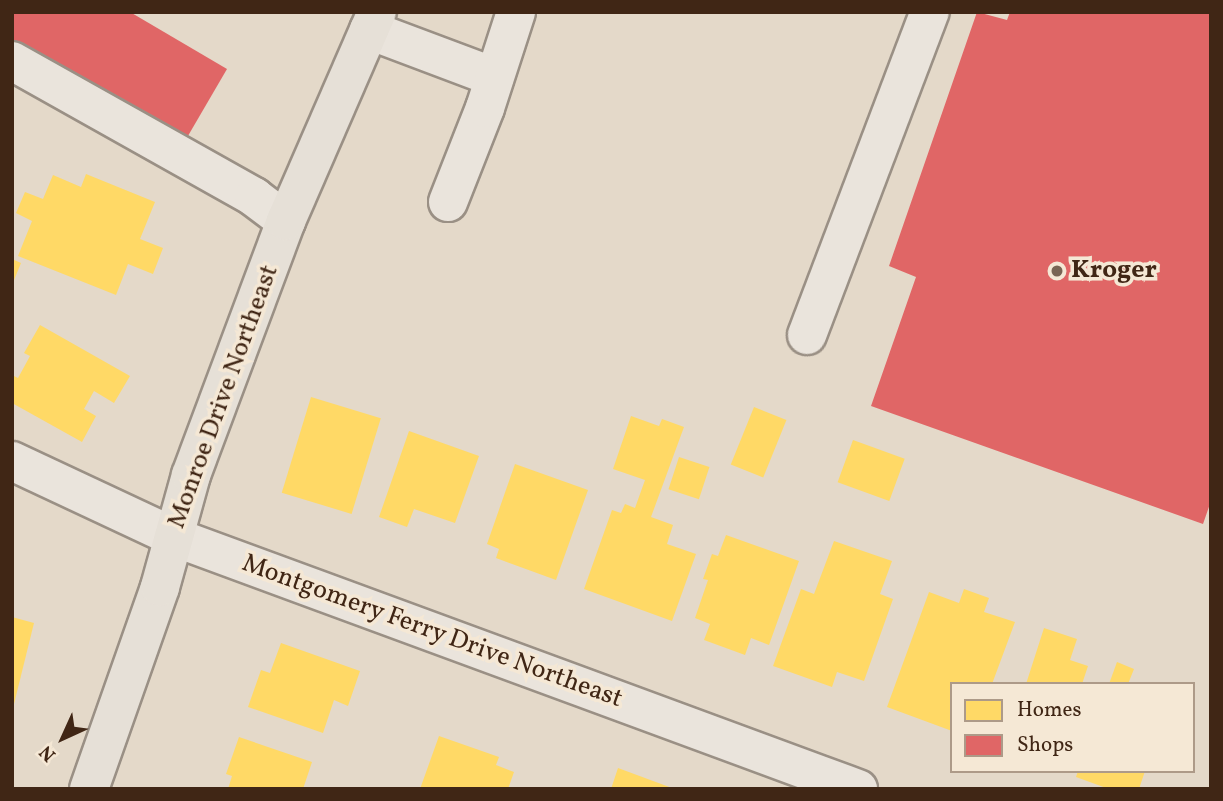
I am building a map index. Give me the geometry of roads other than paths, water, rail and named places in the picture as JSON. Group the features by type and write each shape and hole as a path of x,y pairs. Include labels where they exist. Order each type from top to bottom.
{"main road":[{"name":"Monroe Drive Northeast","path":"89,789 160,587 187,487 286,221 373,21"}],"street":[{"path":"449,202 516,12"},
{"path":"807,335 930,12"},
{"path":"373,21 494,77"},
{"path":"12,61 254,197 286,221"},
{"name":"Montgomery Ferry Drive Northeast","path":"12,461 174,537 808,781 858,789"}],"place":[{"name":"Kroger","path":"1057,271"}]}
